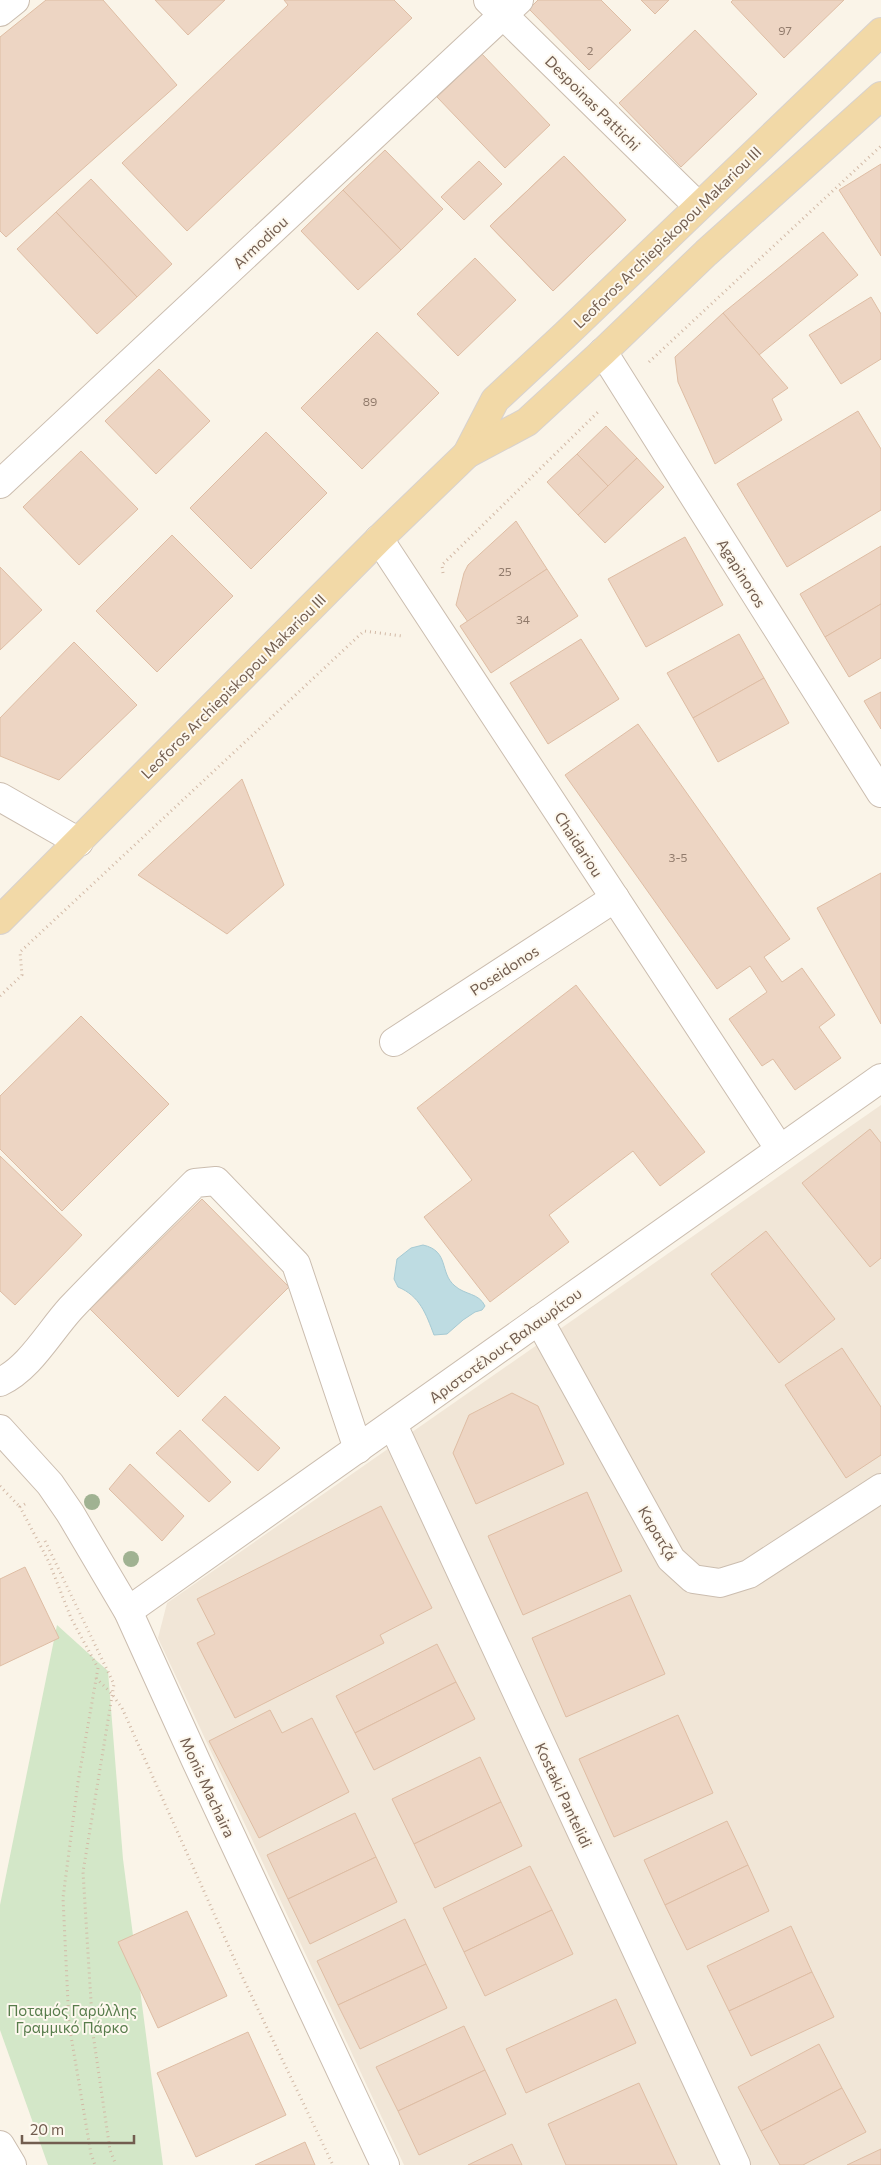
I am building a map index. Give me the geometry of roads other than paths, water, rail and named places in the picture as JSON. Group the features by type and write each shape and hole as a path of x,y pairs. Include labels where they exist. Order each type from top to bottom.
{"main road":[{"name":"Leoforos Archiepiskopou Makariou III","path":"467,454 495,400 881,32"},
{"name":"Leoforos Archiepiskopou Makariou III","path":"0,920 379,539 467,454 527,422 603,352 706,252 881,96"}],"street":[{"path":"0,12 15,0"},
{"name":"Despoinas Pattichi","path":"504,5 698,206"},
{"name":"Armodiou","path":"0,484 504,5"},
{"name":"Agapinoros","path":"603,352 881,793"},
{"name":"Chaidariou","path":"379,539 779,1148"},
{"path":"0,797 79,842"},
{"name":"Poseidonos","path":"394,1042 615,898"},
{"name":"Αριστοτέλους Βαλαωρίτου","path":"128,1611 779,1148 881,1078"},
{"path":"0,1382 12,1376 21,1367 69,1310 195,1183 216,1181 296,1264 358,1449"},
{"name":"Καρατζά","path":"539,1320 670,1559 693,1579 720,1583 749,1574 881,1488"},
{"name":"Kostaki Pantelidi","path":"392,1425 736,2165"},
{"name":"Monis Machaira","path":"0,1429 50,1484 70,1513 128,1611 200,1770 385,2165"},
{"path":"0,2145 12,2165"}],"water":[{"path":"423,1245 437,1252 441,1257 447,1275 455,1286 476,1296 485,1306 482,1310 463,1320 447,1334 434,1335 421,1306 412,1295 398,1287 394,1279 397,1259 411,1248"}],"park label":[{"name":"Ποταμός Γαρύλλης Γραμμικό Πάρκο","path":"72,2018"}]}
